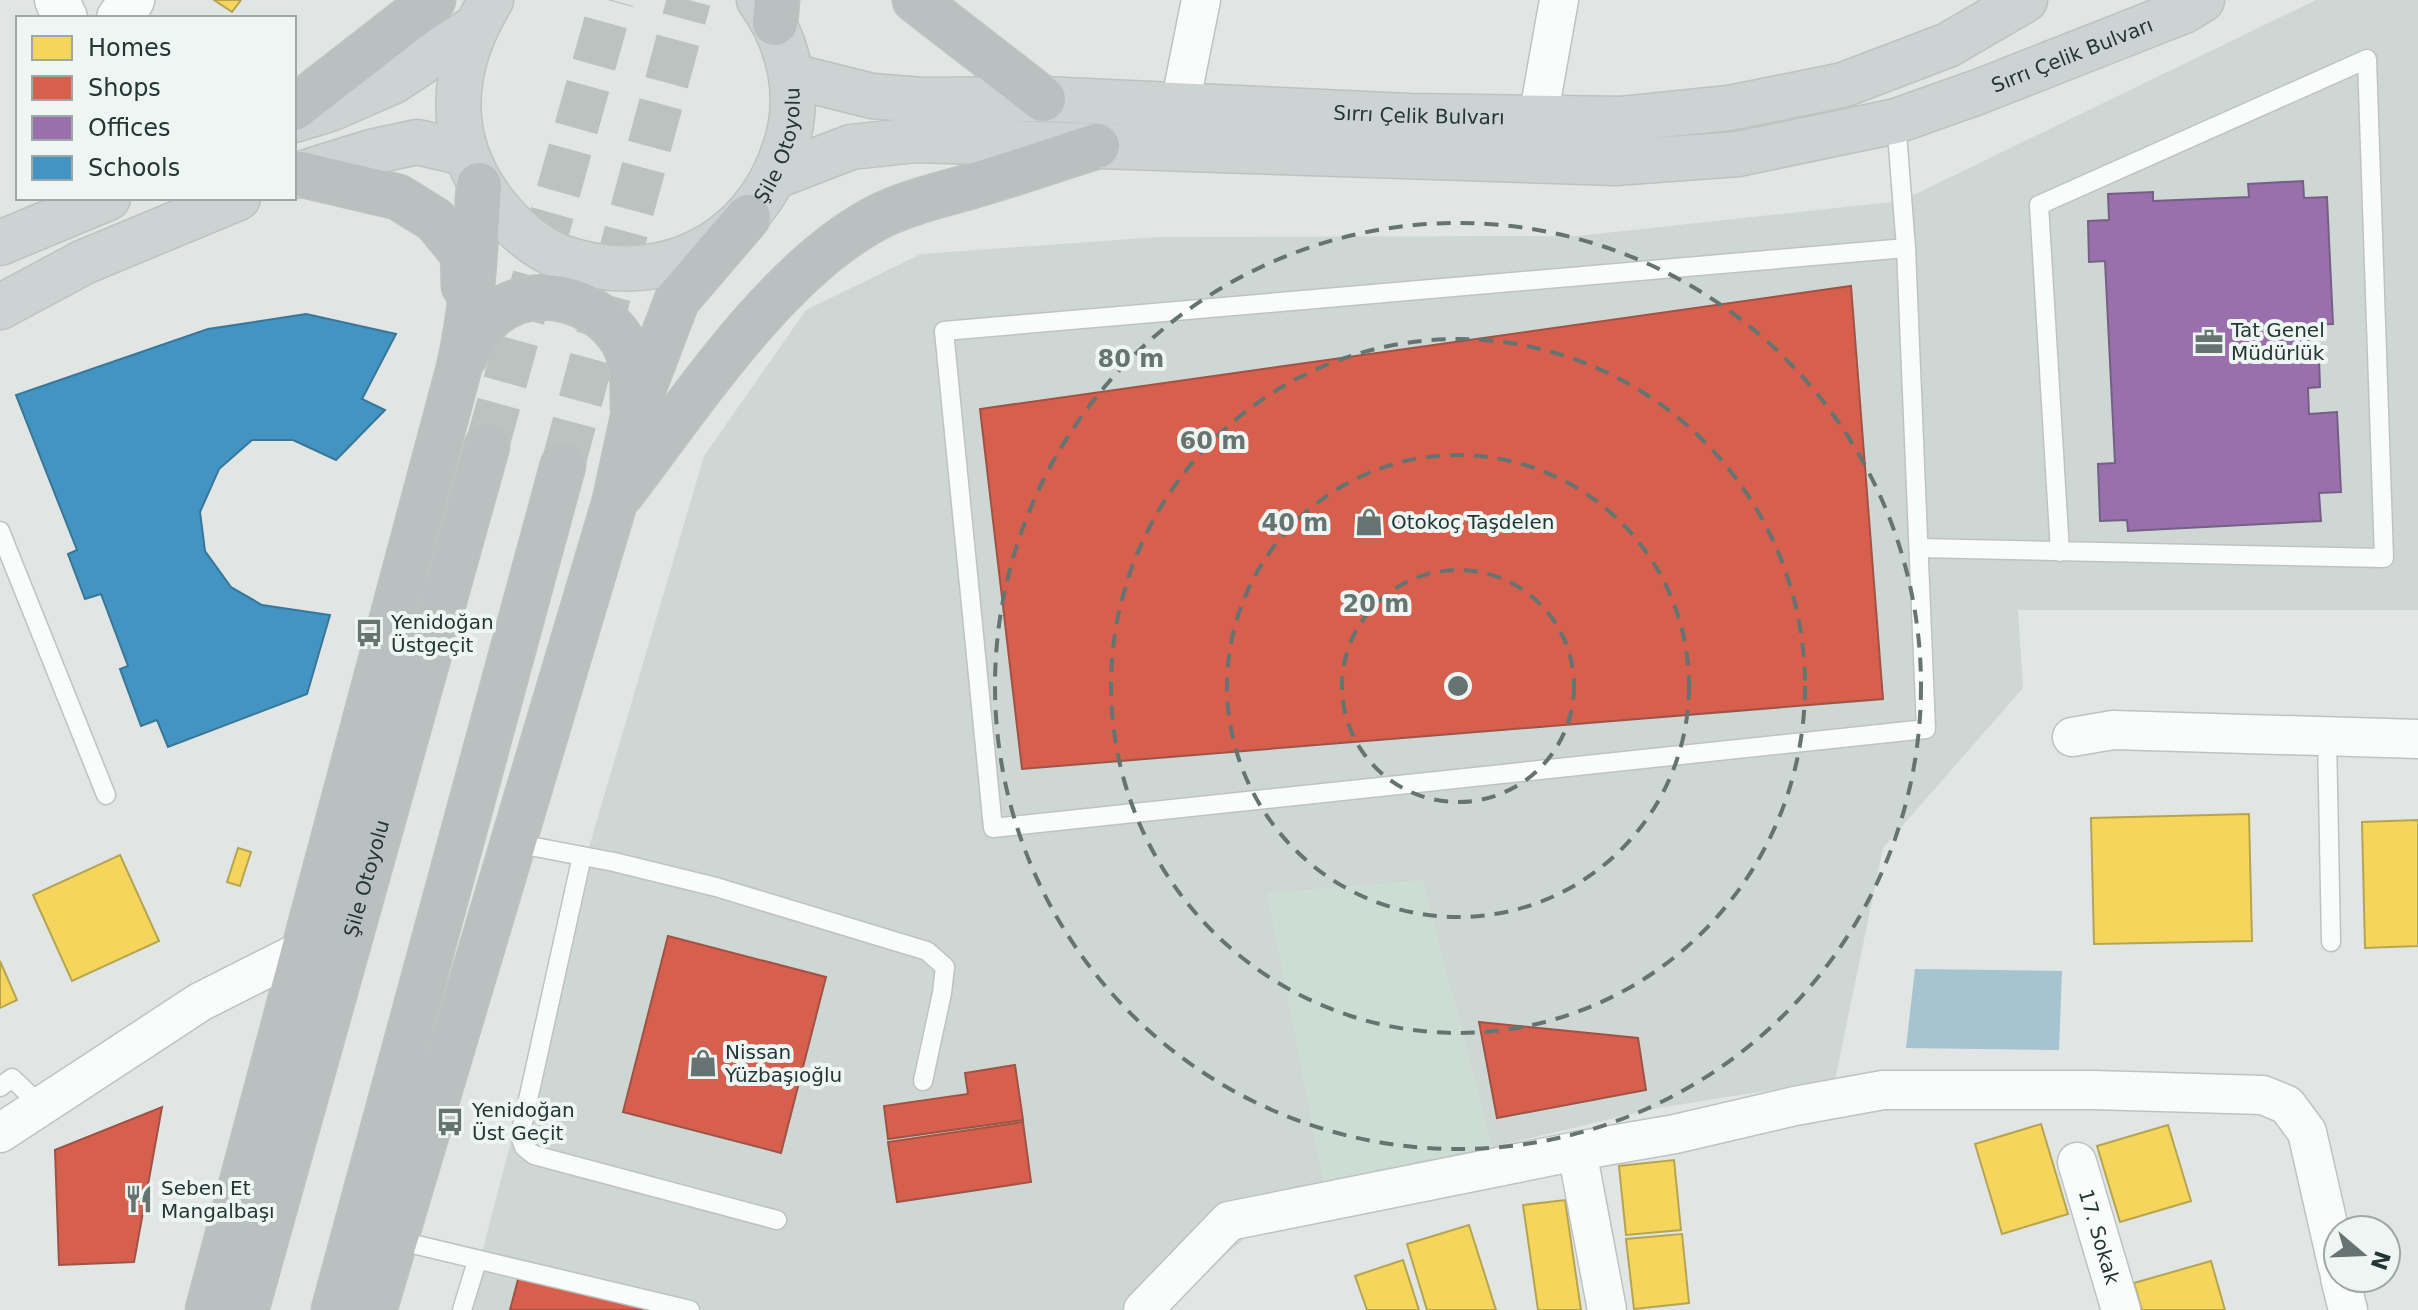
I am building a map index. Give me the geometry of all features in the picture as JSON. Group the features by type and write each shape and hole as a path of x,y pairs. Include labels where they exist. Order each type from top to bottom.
{"highway":[{"path":"296,106 433,0"},
{"path":"915,0 1043,99"},
{"path":"615,501 780,294 830,249 873,220 927,198 1097,146"},
{"path":"208,1310 462,354 472,169"},
{"path":"297,175 398,197 435,220 463,254 462,354"},
{"path":"374,1310 615,501 634,413 677,300 748,217"},
{"path":"462,354 474,335 494,314 521,301 550,296 578,302 604,318 622,341 633,368 634,413"},
{"name":"Şile Otoyolu","path":"246,1310 487,446"},
{"path":"334,1310 563,465"}],"main road":[{"name":"Sırrı Çelik Bulvarı","path":"792,76 872,96 922,100 1043,99 1409,116 1622,119 1729,108 1843,85 1948,45 2025,0"},
{"name":"Sırrı Çelik Bulvarı","path":"776,176 851,147 917,140 1615,163 1738,154 1896,121 2169,17 2202,0"},
{"name":"Şile Otoyolu","path":"472,169 512,226 555,255 606,269 657,267 707,249 748,217 776,176 792,127 792,76 771,8"},
{"path":"296,119 330,109 392,82 482,14"},
{"path":"472,169 457,111 460,69 482,14"},
{"path":"297,175 371,152 417,142 472,169"},
{"path":"0,243 103,200"},
{"path":"0,307 84,262 233,200"}],"street":[{"path":"1180,105 1201,0"},
{"path":"1538,118 1559,0"},
{"path":"2072,737 2113,730 2418,739"},
{"path":"0,1133 200,1002 303,950"},
{"path":"1143,1310 1229,1221 1883,1090 2094,1090 2263,1095 2287,1105 2307,1132 2326,1214"},
{"path":"1577,1151 1607,1310"},
{"name":"17. Sokak","path":"2077,1162 2121,1310"}],"lane":[{"path":"1919,548 2060,552 2384,558 2367,59 2039,205 2060,552"},
{"path":"1896,121 1906,248 1926,729 993,828 944,331 1906,248"},
{"path":"0,531 106,795"},
{"path":"2327,736 2331,942"},
{"path":"514,843 716,887 927,951 945,967 923,1081"},
{"path":"582,856 520,1136 524,1147 534,1155 777,1220"},
{"path":"0,1087 12,1078 41,1106"},
{"path":"396,1240 690,1310"},
{"path":"462,1310 477,1261"}],"shaded area":[{"path":"2316,0 2418,0 2418,610 2018,610 2023,688 1883,848 1835,1080 1658,1108 1492,1147 1422,881 1268,894 1325,1186 1248,1236 1195,1280 1165,1310 467,1310 577,888 704,456 806,310 921,254 1158,237 1577,236 1901,201"}],"green space":[{"path":"1422,881 1492,1147 1325,1186 1268,894"}],"water":[{"path":"1915,969 2062,971 2059,1050 1906,1048"}],"building: Homes":[{"path":"214,0 241,0 232,12"},
{"path":"2249,814 2252,941 2094,944 2091,818"},
{"path":"2418,820 2418,946 2365,948 2362,822"},
{"path":"238,848 251,852 240,886 227,882"},
{"path":"120,855 159,941 72,981 33,895"},
{"path":"0,961 17,1000 0,1008"},
{"path":"2041,1124 2068,1214 2002,1234 1975,1144"},
{"path":"2168,1125 2191,1201 2120,1222 2097,1146"},
{"path":"1674,1160 1681,1230 1626,1235 1619,1166"},
{"path":"1565,1200 1581,1310 1538,1310 1523,1205"},
{"path":"1469,1225 1496,1310 1427,1310 1407,1244"},
{"path":"1682,1234 1689,1303 1634,1309 1626,1239"},
{"path":"1403,1260 1419,1310 1367,1310 1355,1276"},
{"path":"2211,1261 2225,1310 2142,1310 2134,1283"}],"building: Shops":[{"path":"1851,286 1883,699 1022,769 980,409"},
{"path":"668,936 826,977 781,1153 623,1112"},
{"path":"1479,1022 1638,1038 1646,1090 1497,1118"},
{"path":"1015,1065 1023,1120 888,1139 884,1106 968,1094 965,1073"},
{"path":"162,1107 134,1262 59,1265 55,1150"},
{"path":"1023,1122 1031,1182 897,1202 888,1142"},
{"path":"520,1272 667,1310 510,1310"}],"building: Offices":[{"name":"Tat Genel Müdürlük","path":"2303,181 2304,198 2327,197 2333,324 2309,325 2310,359 2319,359 2320,387 2308,388 2309,414 2337,412 2341,492 2319,493 2321,521 2128,531 2127,520 2100,521 2098,464 2115,463 2105,261 2089,262 2088,221 2109,220 2108,194 2153,192 2153,201 2249,197 2248,184"}],"building: Schools":[{"path":"306,314 396,334 362,399 385,410 336,460 293,440 252,440 219,469 200,512 205,551 231,587 262,605 330,615 307,694 168,747 157,720 141,726 120,669 128,666 101,594 85,599 68,554 77,550 16,395 208,329"}],"tunnel":[{"path":"487,446 612,0"},
{"path":"563,465 689,0"}],"place":[{"name":"Tat Genel Müdürlük","path":"2209,342"},
{"name":"Otokoç Taşdelen","path":"1369,522"},
{"name":"Yenidoğan Üstgeçit","path":"369,633"},
{"name":"Nissan Yüzbaşıoğlu","path":"703,1063"},
{"name":"Yenidoğan Üst Geçit","path":"450,1122"},
{"name":"Seben Et Mangalbaşı","path":"139,1199"}]}
